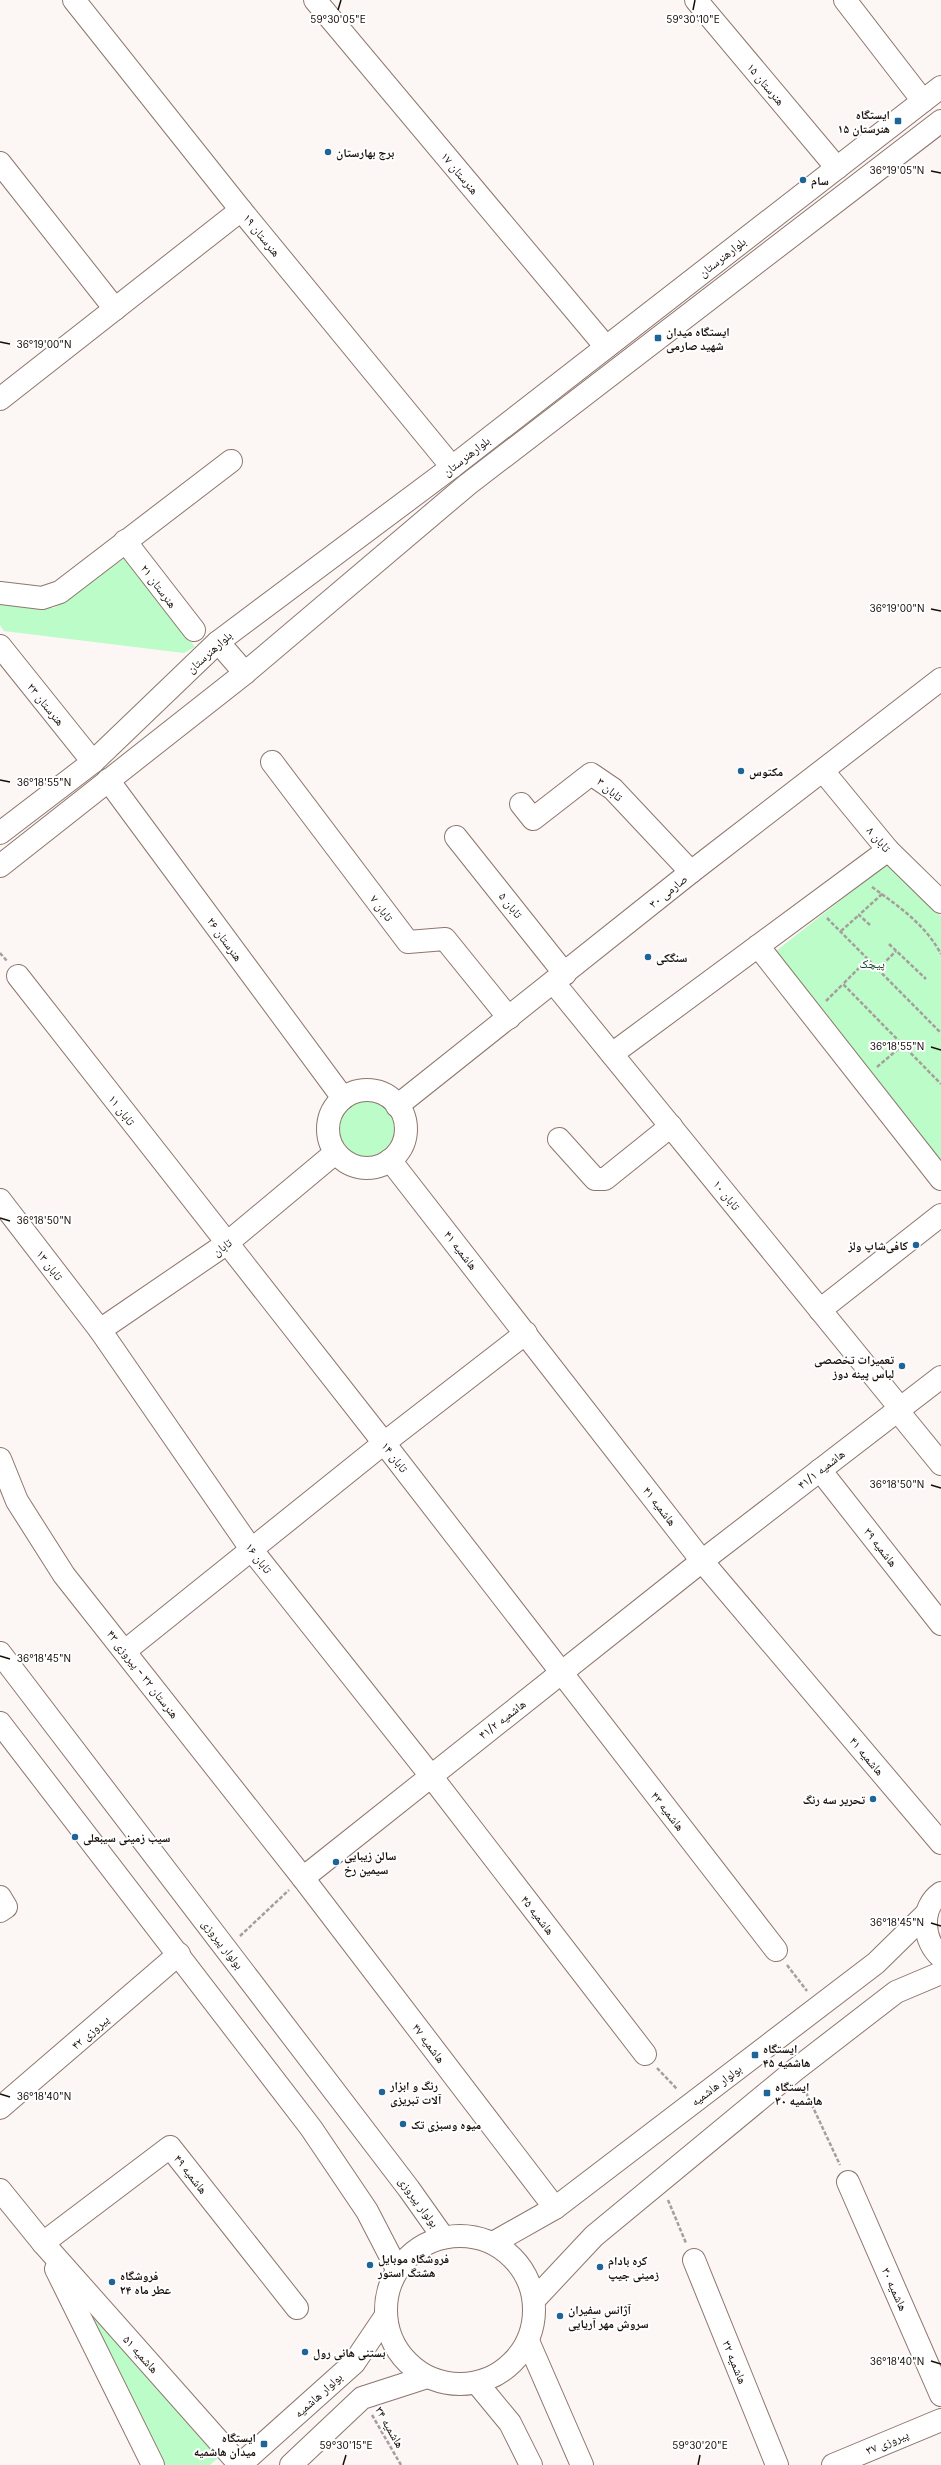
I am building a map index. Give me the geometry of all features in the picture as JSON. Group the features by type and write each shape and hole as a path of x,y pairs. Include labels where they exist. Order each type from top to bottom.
{"street":[{"name":"هنرستان ۱۹","path":"74,0 241,210 452,467"},
{"name":"هنرستان ۱۷","path":"314,0 606,346"},
{"name":"هنرستان ۱۵","path":"696,0 836,168"},
{"path":"845,0 923,101"},
{"name":"بلوارهنرستان","path":"0,834 92,762 218,642 452,467 941,87"},
{"name":"بلوارهنرستان","path":"0,866 245,673 467,485 941,121"},
{"path":"0,163 115,309"},
{"path":"0,399 241,210"},
{"path":"0,593 42,598 53,596 231,461"},
{"name":"هنرستان ۲۱","path":"125,541 194,630"},
{"path":"218,642 245,673"},
{"name":"هنرستان ۲۳","path":"0,646 92,762"},
{"name":"صارمی ۳۰","path":"397,1106 692,872 941,679"},
{"name":"تابان ۷","path":"272,762 408,942 445,939 509,1018"},
{"name":"تابان ۸","path":"823,771 888,850 941,902"},
{"name":"تابان ۳","path":"520,804 533,819 591,774 613,789 692,872"},
{"name":"هنرستان ۲۶","path":"108,780 342,1098"},
{"name":"تابان ۵","path":"456,837 560,978"},
{"path":"612,1054 888,850"},
{"path":"758,946 941,1179"},
{"name":"تابان ۱۱","path":"18,976 226,1244"},
{"name":"تابان ۱۰","path":"560,978 612,1054 820,1310 941,1464"},
{"path":"361,1090 371,1090 390,1098 397,1106 405,1124 405,1134 398,1153 382,1165 362,1168 352,1165 336,1153 330,1144 328,1124 333,1110 342,1098 361,1090"},
{"path":"559,1139 595,1179 599,1180 605,1179 671,1126"},
{"name":"تابان","path":"100,1330 226,1244 336,1153"},
{"name":"هاشمیه ۴۱","path":"390,1160 702,1561 941,1843"},
{"name":"تابان ۱۳","path":"0,1200 100,1330"},
{"path":"820,1310 941,1215"},
{"name":"تابان ۱۴","path":"226,1244 384,1443 560,1673"},
{"name":"تابان ۱۶","path":"100,1330 251,1549 431,1776"},
{"path":"125,1651 384,1443 526,1333"},
{"name":"هاشمیه ۴۱/۱","path":"702,1561 941,1377"},
{"name":"هنرستان ۳۲ - پیروزی ۴۳","path":"0,1459 17,1501 64,1575 303,1878"},
{"name":"هاشمیه ۳۹","path":"820,1470 941,1624"},
{"name":"هاشمیه ۴۱/۲","path":"303,1878 702,1561"},
{"name":"بولوار پیروزی","path":"0,1653 227,1949 409,2189 443,2237"},
{"name":"هاشمیه ۴۳","path":"560,1673 776,1950"},
{"path":"0,1722 311,2128 367,2211 397,2269"},
{"name":"هاشمیه ۴۵","path":"431,1776 645,2054"},
{"name":"هاشمیه ۴۷","path":"303,1878 555,2208"},
{"path":"941,1893 935,1896 927,1913 926,1932 933,1950 941,1957"},
{"path":"0,1897 6,1907 0,1911"},
{"name":"بولوار هاشمیه","path":"493,2243 555,2208 876,1963 927,1913"},
{"name":"پیروزی ۴۲","path":"0,2108 179,1954"},
{"path":"534,2300 594,2236 795,2070 896,1992 941,1973"},
{"name":"هاشمیه ۴۹","path":"42,2243 170,2147 296,2308"},
{"name":"هاشمیه ۳۰","path":"848,2182 941,2395"},
{"path":"0,2190 42,2243 154,2465"},
{"path":"469,2236 493,2243 514,2258 528,2277 534,2300 534,2324 528,2341 516,2360 498,2374 477,2383 455,2384 427,2377 407,2362 392,2341 386,2317 387,2292 397,2269 409,2255 425,2244 443,2237 469,2236"},
{"name":"هاشمیه ۵۱","path":"42,2243 240,2465"},
{"name":"هاشمیه ۳۲","path":"694,2260 777,2465"},
{"name":"بولوار هاشمیه","path":"240,2465 354,2363 386,2317"},
{"path":"528,2341 582,2465"},
{"path":"291,2465 362,2398 427,2377"},
{"path":"477,2383 510,2423 532,2465"},
{"name":"پیروزی ۳۷","path":"833,2465 941,2420"}],"path":[{"path":"856,874 923,927 941,954"},
{"path":"841,932 882,894"},
{"path":"814,905 941,1033"},
{"path":"859,915 870,925"},
{"path":"889,944 926,980"},
{"path":"878,969 896,951"},
{"path":"868,959 843,984 941,1084"},
{"path":"863,1079 903,1045"},
{"path":"227,1949 303,1878"},
{"path":"776,1950 819,2006"},
{"path":"645,2054 690,2104"},
{"path":"795,2070 848,2182"},
{"path":"660,2181 694,2260"},
{"name":"هاشمیه ۳۴","path":"362,2398 401,2465"}],"green space":[{"path":"126,557 195,647 184,653 4,631 0,625 0,600 54,608"},
{"name":"پیچک","path":"888,863 941,916 941,1162 776,951"},
{"path":"367,1101 378,1103 387,1109 393,1118 395,1129 393,1140 387,1149 378,1155 367,1157 356,1155 347,1149 341,1140 339,1129 341,1118 347,1109 356,1103"},
{"path":"78,2287 218,2458 210,2465 163,2465"}],"place":[{"name":"ایستگاه هنرستان ۱۵","path":"898,121"},
{"name":"برج بهارستان","path":"328,152"},
{"name":"سام","path":"803,180"},
{"name":"ایستگاه میدان شهید صارمی","path":"658,338"},
{"name":"مکتوس","path":"741,771"},
{"name":"سنگکی","path":"648,957"},
{"name":"کافی‌شاپ ولز","path":"916,1245"},
{"name":"تعمیرات تخصصی لباس پینه دوز","path":"902,1366"},
{"name":"تحریر سه رنگ","path":"873,1799"},
{"name":"سیب زمینی سیبعلی","path":"75,1837"},
{"name":"سالن زیبایی سیمین رخ","path":"336,1862"},
{"name":"ایستگاه هاشمیه ۴۵","path":"755,2055"},
{"name":"رنگ و ابزار آلات تبریزی","path":"382,2092"},
{"name":"ایستگاه هاشمیه ۳۰","path":"767,2093"},
{"name":"میوه وسبزی تک","path":"403,2124"},
{"name":"فروشگاه موبایل هشتگ استور","path":"370,2265"},
{"name":"کره بادام زمینی جیپ","path":"600,2267"},
{"name":"فروشگاه عطر ماه ۲۴","path":"112,2282"},
{"name":"آژانس سفیران سروش مهر آریایی","path":"560,2316"},
{"name":"بستنی هانی رول","path":"305,2352"},
{"name":"ایستگاه میدان هاشمیه","path":"264,2444"}]}
